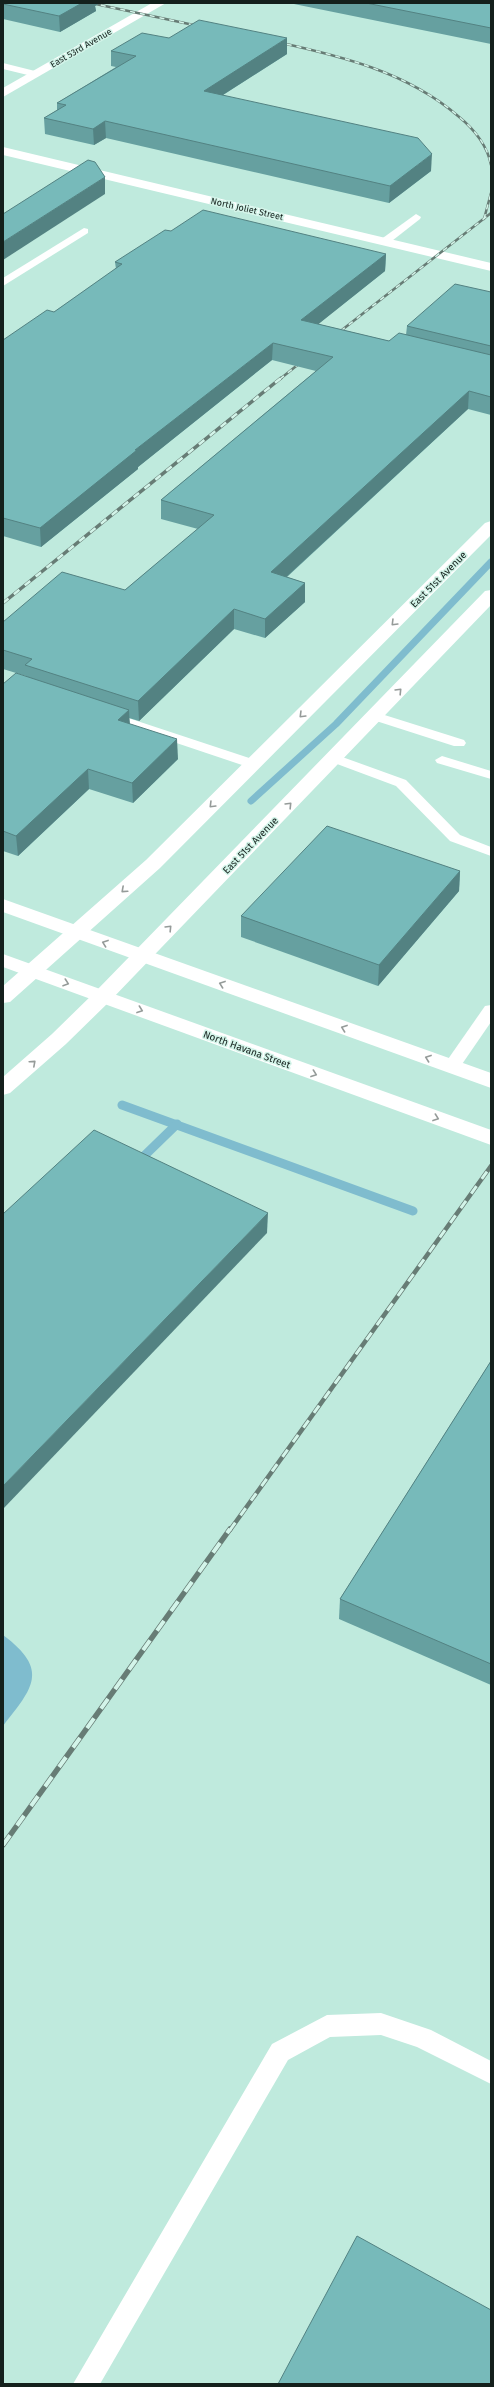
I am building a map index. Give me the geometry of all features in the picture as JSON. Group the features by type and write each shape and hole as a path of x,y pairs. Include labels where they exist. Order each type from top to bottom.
{"street":[{"name":"East 53rd Avenue","path":"3,93 160,3"},
{"name":"North Joliet Street","path":"3,151 491,267"},
{"name":"East 51st Avenue","path":"3,997 153,864 488,533"},
{"name":"East 51st Avenue","path":"3,1088 59,1039 103,996 491,595"},
{"path":"3,905 491,1081"},
{"name":"North Havana Street","path":"3,960 491,1138"}],"lane":[{"path":"3,66 36,74"},
{"path":"384,242 416,217"},
{"path":"3,283 84,231"},
{"path":"97,712 253,764"},
{"path":"375,716 459,743"},
{"path":"334,758 401,784 455,838 491,852"},
{"path":"442,760 491,775"},
{"path":"452,1066 491,1010"},
{"path":"86,2384 280,2052 327,2026 381,2024 423,2038 491,2073"}],"shaded area":[{"path":"3,3 491,3 491,2384 3,2384"}],"water":[{"path":"3,1635 18,1647 27,1659 32,1669 32,1679 29,1690 3,1726"}],"building":[{"path":"3,3 82,3 59,16"},
{"path":"366,3 491,3 491,28"},
{"path":"199,20 287,38 204,91 418,138 432,154 390,186 105,121 93,129 44,118 66,105 57,103 136,56 111,51 142,33 169,38"},
{"path":"88,160 95,162 105,177 3,242 3,214"},
{"path":"203,210 386,254 301,320 389,341 399,333 491,355 491,397 469,391 271,572 305,583 265,619 234,609 138,701 25,665 32,659 3,650 3,622 62,572 125,590 214,515 161,500 333,357 273,343 135,450 137,450 40,528 3,518 3,340 47,310 54,312 122,264 115,262 165,230 171,231"},
{"path":"455,284 491,292 491,346 407,326"},
{"path":"16,673 129,710 118,720 177,739 132,783 88,769 16,836 3,831 3,684"},
{"path":"327,826 460,871 379,965 241,916"},
{"path":"94,1130 268,1213 3,1486 3,1214"},
{"path":"491,1361 491,1664 340,1599"},
{"path":"357,2236 491,2310 491,2384 278,2384"}],"waterway":[{"path":"251,801 336,724 491,562"},
{"path":"122,1105 176,1125"},
{"path":"143,1157 176,1125"},
{"path":"176,1125 413,1211"}],"railway":[{"path":"91,3 203,27"},
{"path":"277,42 349,60 395,77 417,88 438,101 469,126 483,144 491,165"},
{"path":"484,218 491,193"},
{"path":"484,218 491,213"},
{"path":"333,337 484,218"},
{"path":"280,379 305,359"},
{"path":"3,603 281,378"},
{"path":"230,1530 491,1166"},
{"path":"3,1845 230,1529"}]}
